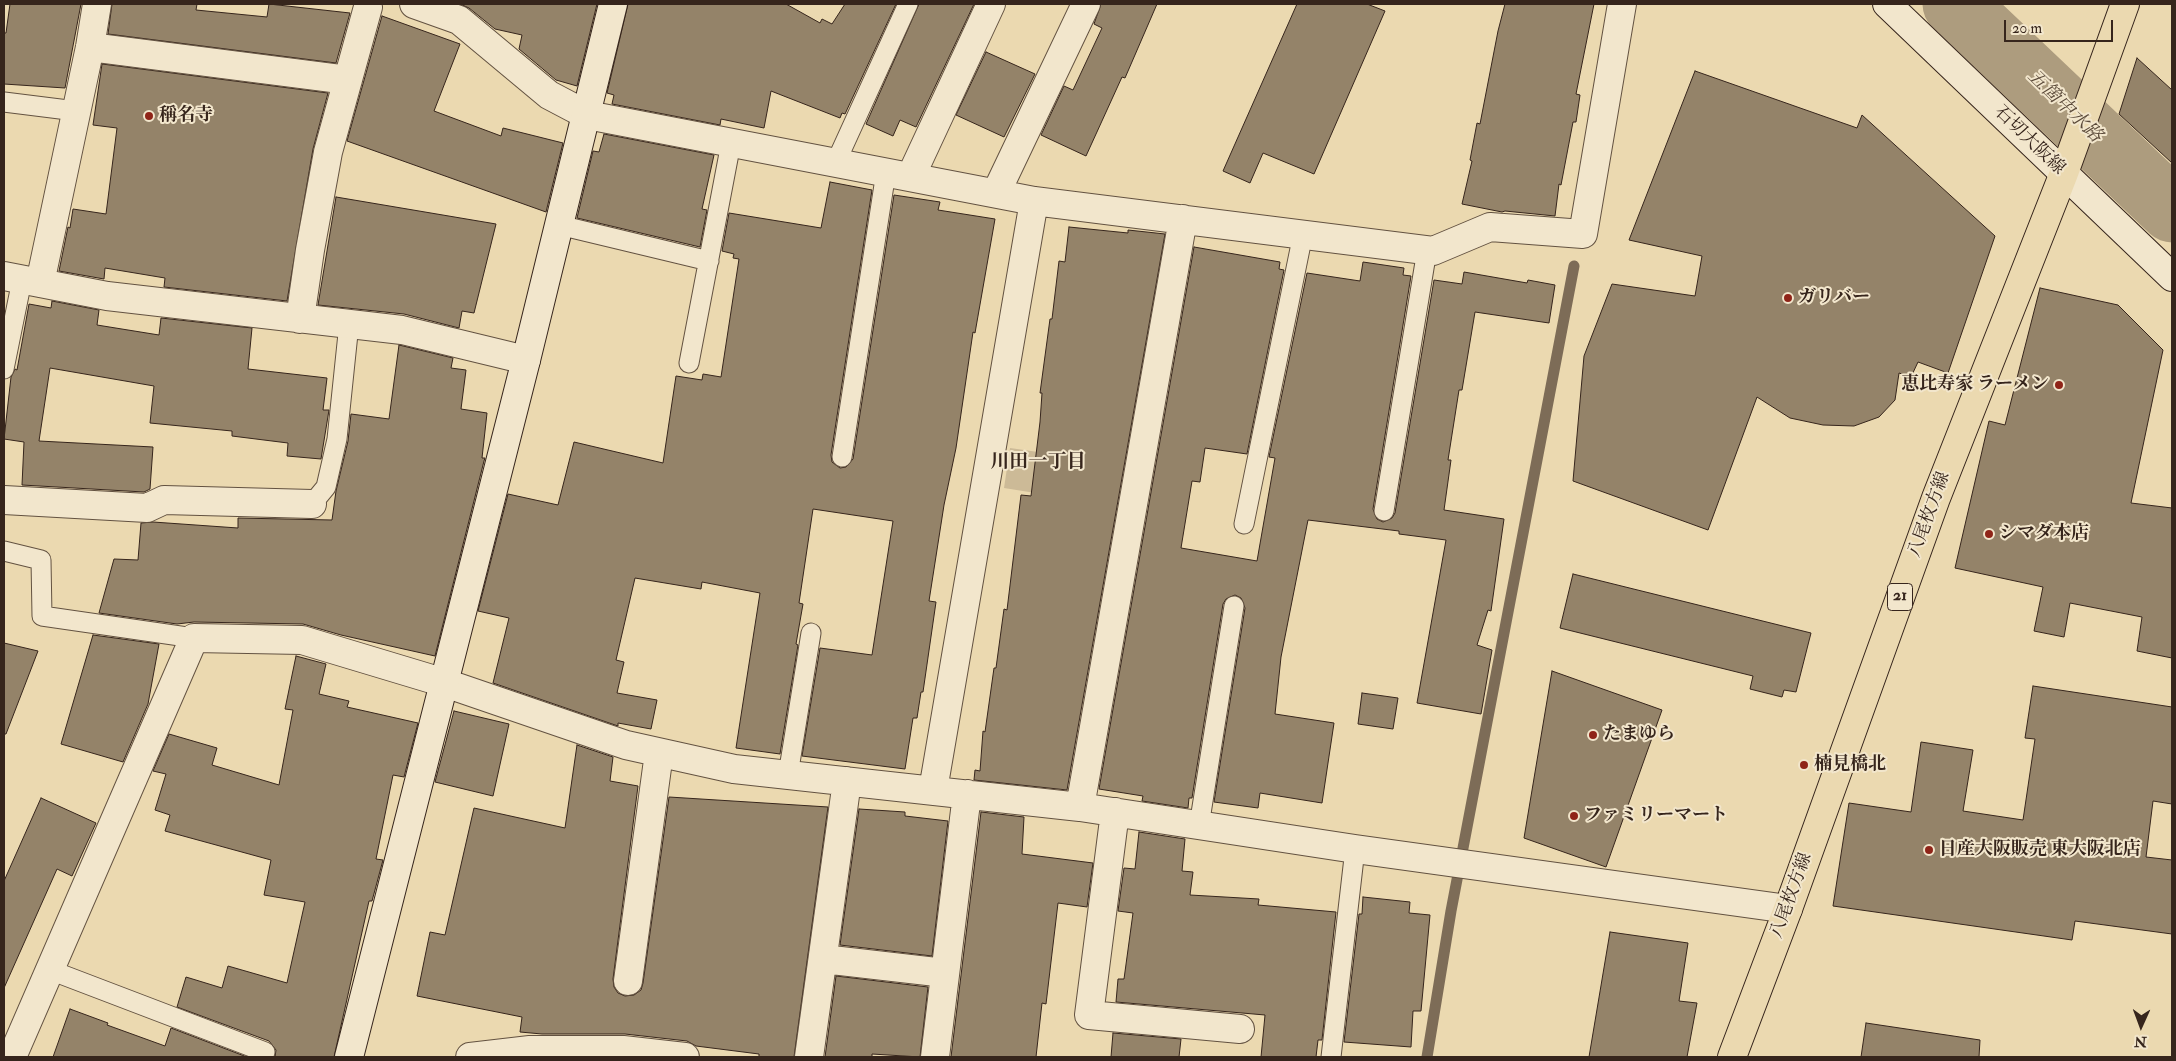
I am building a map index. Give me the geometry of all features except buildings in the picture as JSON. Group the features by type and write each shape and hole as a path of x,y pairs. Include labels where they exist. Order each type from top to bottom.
{"main road":[{"name":"八尾枚方線","path":"1732,1057 1788,909 1936,498 2064,173 2125,4"}],"street":[{"path":"97,4 76,111 22,280 107,296 402,330 526,360"},
{"path":"414,4 459,20 549,95 587,115 1034,201 1433,251 1490,227 1582,234 1622,4"},
{"path":"348,1057 445,683 560,225 613,4"},
{"path":"898,174 991,4"},
{"path":"996,193 1086,4"},
{"name":"石切大阪線","path":"1887,4 2172,277"},
{"path":"300,319 310,250 328,152 348,80 364,5"},
{"path":"90,47 348,80"},
{"path":"933,790 1034,201"},
{"path":"1080,807 1184,219"},
{"path":"4,500 148,508 164,500 312,504"},
{"path":"12,1057 194,638 302,640 445,683 626,745 734,769 1080,807 1355,849 1788,909"},
{"path":"628,981 659,753"},
{"path":"809,1057 847,781"},
{"path":"934,1057 967,794"},
{"path":"1115,812 1089,1015 1240,1029"},
{"path":"823,959 945,973"},
{"path":"470,1057 530,1050 623,1050 685,1057"}],"lane":[{"path":"836,162 908,4"},
{"path":"4,102 76,111"},
{"path":"689,363 731,142"},
{"path":"842,458 898,174"},
{"path":"560,225 709,262"},
{"path":"1244,524 1303,234"},
{"path":"1384,511 1427,250"},
{"path":"4,368 22,280"},
{"path":"312,504 326,487 337,439 349,324"},
{"path":"4,551 41,560 42,616 194,638"},
{"path":"1199,826 1234,606"},
{"path":"788,774 811,633"},
{"path":"1331,1057 1355,849"},
{"path":"50,970 265,1052"}],"shaded area":[{"path":"1010,448 1080,458 1073,499 1004,488"}],"waterway":[{"name":"五箇中水路","path":"1955,4 2172,210"},
{"path":"1427,1057 1451,911 1574,266"}],"place":[{"name":"稱名寺","path":"149,116"},
{"name":"ガリバー","path":"1788,298"},
{"name":"恵比寿家 ラーメン","path":"2059,385"},
{"name":"シマダ本店","path":"1989,534"},
{"name":"たまゆら","path":"1593,735"},
{"name":"楠見橋北","path":"1804,765"},
{"name":"ファミリーマート","path":"1574,816"},
{"name":"日産大阪販売 東大阪北店","path":"1929,850"}],"district":[{"name":"川田一丁目","path":"1038,463"}]}
